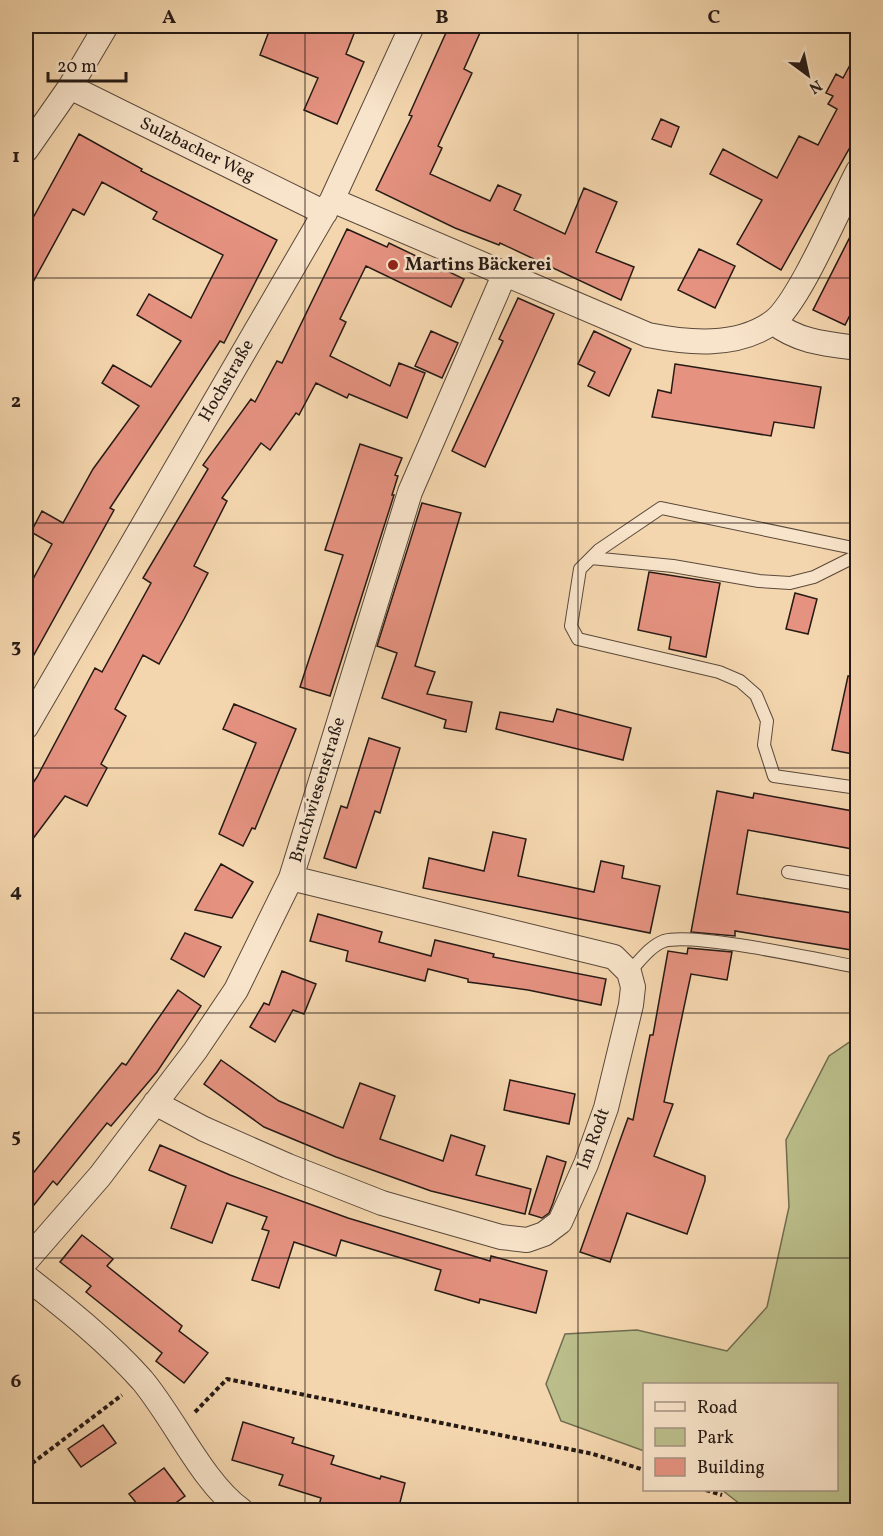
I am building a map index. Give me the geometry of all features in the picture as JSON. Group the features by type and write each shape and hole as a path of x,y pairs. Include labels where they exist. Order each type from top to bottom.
{"street":[{"path":"26,150 69,87 106,26"},
{"name":"Hochstraße","path":"26,727 328,207 412,26"},
{"name":"Sulzbacher Weg","path":"69,87 328,207 505,273 648,335 685,342 715,341 749,334 773,322 790,303 858,171"},
{"name":"Bruchwiesenstraße","path":"28,1254 100,1176 236,990 291,878 325,772 380,582 410,492 505,273"},
{"path":"773,322 788,334 819,344 858,348"},
{"path":"291,878 614,957 629,972"},
{"name":"Im Rodt","path":"155,1103 204,1129 288,1166 382,1203 501,1237 527,1240 544,1234 560,1222 586,1164 606,1108 631,1005 633,987 629,972"},
{"path":"26,1278 74,1315 142,1380 178,1428 214,1484 241,1510"}],"lane":[{"path":"858,549 661,508 591,558 580,569 573,596 571,626 578,639 719,672 740,681 756,695 767,721 764,745 774,776 858,788"},
{"path":"591,558 673,566 759,581 790,583 814,577 858,555"},
{"path":"788,872 858,884"},
{"path":"629,972 661,942 675,939 858,966"}],"path":[{"path":"178,1428 227,1379 593,1454 643,1469"},
{"path":"26,1468 142,1380"},
{"path":"709,1491 722,1495"}],"green space":[{"path":"857,1037 857,1510 740,1510 740,1504 723,1491 838,1491 838,1383 643,1383 643,1451 561,1421 546,1384 565,1334 637,1330 727,1351 767,1307 789,1207 786,1140 829,1056"}],"building":[{"path":"271,26 357,26 346,54 364,62 337,124 304,110 318,78 260,55"},
{"path":"449,26 483,26 464,69 472,73 438,146 442,148 430,174 490,201 498,185 521,195 514,210 565,234 584,188 617,202 596,252 634,267 621,300 500,243 499,245 455,228 376,190 412,116 409,115"},
{"path":"858,50 858,133 781,270 737,244 762,200 710,174 723,149 777,178 799,136 818,145 837,109 828,104 833,96 826,93 836,74 843,78"},
{"path":"661,119 679,127 671,147 652,139"},
{"path":"79,134 142,169 141,171 277,240 224,343 220,341 110,508 114,510 26,669 26,592 52,544 31,532 42,511 63,523 93,469 139,406 102,383 113,365 151,387 181,341 137,315 149,294 191,318 223,255 153,219 157,212 102,182 84,215 73,209 26,295 26,211 34,216"},
{"path":"858,221 858,299 845,325 813,310"},
{"path":"347,229 387,247 389,243 464,279 451,307 366,266 340,319 346,322 330,356 390,386 399,363 425,373 407,418 349,394 347,398 316,383 299,415 296,413 270,450 261,443 222,498 227,501 194,566 208,573 184,619 159,664 143,655 115,709 126,716 101,764 107,768 87,806 65,796 26,848 26,793 37,777 95,668 102,672 151,583 143,578 208,469 203,465 251,399 255,402 277,361 282,363"},
{"path":"699,249 735,266 715,308 678,290"},
{"path":"518,298 554,314 485,467 452,451 503,341 499,339"},
{"path":"431,331 458,343 442,378 415,366"},
{"path":"594,331 631,349 609,396 588,386 595,372 578,364"},
{"path":"675,364 821,387 814,428 774,422 771,436 652,417 658,390 671,393"},
{"path":"360,444 402,458 395,475 398,476 392,495 394,495 330,696 300,687 343,555 325,550"},
{"path":"422,503 461,513 415,666 435,672 427,694 472,702 466,732 444,728 446,720 382,698 397,653 377,646"},
{"path":"649,572 720,583 706,657 669,649 671,637 638,630"},
{"path":"795,593 817,599 808,634 786,629"},
{"path":"848,676 858,677 858,755 832,750"},
{"path":"234,704 296,729 255,829 252,828 243,846 219,834 256,743 223,729"},
{"path":"557,709 631,728 623,760 496,729 500,712 553,722"},
{"path":"369,738 400,748 380,813 375,811 356,868 324,858 341,806 347,808"},
{"path":"717,791 753,798 754,793 858,812 858,850 748,830 737,894 858,914 858,951 735,931 735,936 691,932"},
{"path":"493,832 526,839 518,876 594,892 601,861 624,866 622,878 660,886 650,933 423,888 429,858 484,871"},
{"path":"221,864 253,882 232,918 195,910"},
{"path":"318,914 382,932 379,942 431,956 435,940 494,954 493,957 606,979 601,1005 528,990 468,982 468,979 428,969 425,981 346,961 348,951 310,941"},
{"path":"185,933 221,947 204,977 171,959"},
{"path":"688,948 732,952 727,980 691,974 664,1102 673,1104 654,1156 705,1176 705,1181 687,1234 627,1213 610,1262 580,1252 628,1118 633,1120 650,1035 653,1035 668,951 687,954"},
{"path":"282,971 316,984 304,1014 293,1010 275,1042 250,1027 264,1003 269,1005"},
{"path":"178,990 201,1006 157,1072 111,1126 107,1123 57,1185 53,1181 26,1215 26,1182 122,1063 126,1065"},
{"path":"221,1060 279,1101 343,1128 360,1083 395,1096 380,1139 443,1161 451,1135 485,1146 476,1175 531,1189 525,1214 431,1191 336,1157 264,1127 204,1084"},
{"path":"510,1080 575,1094 569,1124 504,1110"},
{"path":"160,1145 230,1175 348,1218 490,1261 491,1256 547,1271 536,1313 480,1299 479,1303 435,1290 441,1270 341,1240 336,1256 294,1242 279,1288 252,1280 269,1231 262,1229 267,1217 227,1203 212,1243 171,1228 186,1186 149,1170"},
{"path":"547,1156 566,1162 549,1213 542,1218 529,1214"},
{"path":"82,1235 113,1259 107,1266 182,1326 179,1331 208,1353 184,1383 156,1361 162,1353 86,1292 91,1286 60,1262"},
{"path":"243,1422 294,1438 292,1443 334,1456 331,1464 380,1479 381,1476 405,1483 398,1510 337,1510 319,1505 321,1498 279,1485 283,1475 232,1460"},
{"path":"103,1425 116,1443 81,1467 68,1449"},
{"path":"164,1468 185,1496 166,1510 142,1510 129,1494"}],"place":[{"name":"Martins Bäckerei","path":"393,265"}]}
